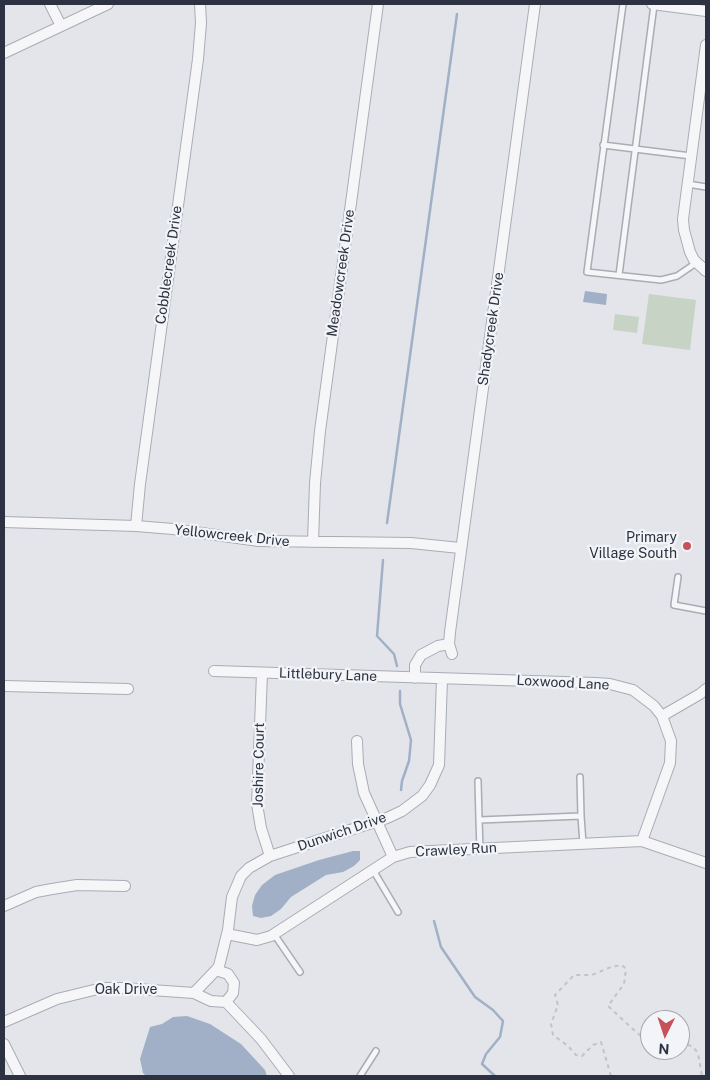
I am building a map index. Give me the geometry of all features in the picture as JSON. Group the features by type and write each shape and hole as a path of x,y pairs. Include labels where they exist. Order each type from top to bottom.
{"street":[{"path":"50,4 61,26"},
{"path":"4,53 108,4"},
{"name":"Cobblecreek Drive","path":"136,526 141,474 198,59 201,23 200,4"},
{"name":"Meadowcreek Drive","path":"314,542 315,483 320,431 378,4"},
{"name":"Shadycreek Drive","path":"415,678 415,665 421,654 438,646 450,649 460,548 535,4"},
{"path":"653,4 706,11"},
{"path":"706,45 704,85 683,219 690,252 706,271"},
{"name":"Yellowcreek Drive","path":"4,522 136,526 173,529 259,541 411,543 460,548"},
{"name":"Littlebury Lane","path":"214,671 442,679"},
{"name":"Joshire Court","path":"262,673 257,804 258,816 270,856"},
{"name":"Dunwich Drive","path":"216,970 219,966 227,934 232,897 241,876 249,868 270,856 378,821 402,811 422,796 435,776 440,754 442,679"},
{"name":"Loxwood Lane","path":"442,679 610,684 628,688 643,696 662,716 670,741 670,763 642,841"},
{"path":"4,686 128,689"},
{"path":"662,716 706,689"},
{"path":"357,741 361,779 370,808 378,821 393,857"},
{"name":"Crawley Run","path":"227,934 257,940 274,934 393,857 410,852 642,841 706,863"},
{"path":"4,906 36,892 52,889 77,885 125,886"},
{"path":"194,992 216,970 228,974 234,983 233,993 226,1002 261,1039 289,1076"},
{"name":"Oak Drive","path":"4,1022 57,999 102,988 194,992 211,1001 226,1002"},
{"path":"4,1044 20,1076"}],"lane":[{"path":"623,4 587,272 661,280 677,276 697,262"},
{"path":"619,275 653,4"},
{"path":"603,145 692,156"},
{"path":"688,184 706,187"},
{"path":"678,577 674,606 706,611"},
{"path":"580,777 580,816 583,844"},
{"path":"478,781 480,848"},
{"path":"479,820 580,816"},
{"path":"373,870 398,912"},
{"path":"274,934 300,972"},
{"path":"360,1076 376,1051"}],"path":[{"path":"611,1076 601,1042 594,1045 582,1056 576,1055 568,1046 553,1035 551,1024 558,1005 555,995 574,975 592,975 622,965 626,969 624,984 608,1006 640,1035"},
{"path":"690,1046 698,1053 702,1076"}],"green space":[{"path":"649,294 696,300 690,350 642,344"},
{"path":"615,314 639,317 637,333 613,330"}],"water":[{"path":"585,291 607,294 606,305 583,302"},
{"path":"353,851 360,851 360,860 354,866 343,872 326,875 291,897 281,909 271,916 261,918 253,916 252,906 255,895 262,885 275,875"},
{"path":"187,1016 210,1024 241,1044 265,1070 267,1076 146,1076 143,1073 140,1059 150,1027 162,1024 173,1017"}],"waterway":[{"path":"387,523 457,14"},
{"path":"383,560 377,636 394,654 397,666"},
{"path":"400,691 400,704 411,740 409,761 401,790"},
{"path":"434,921 441,947 475,997 493,1010 503,1021 500,1037 486,1054 482,1064 495,1076"}],"place":[{"name":"Primary Village South","path":"687,546"}]}
